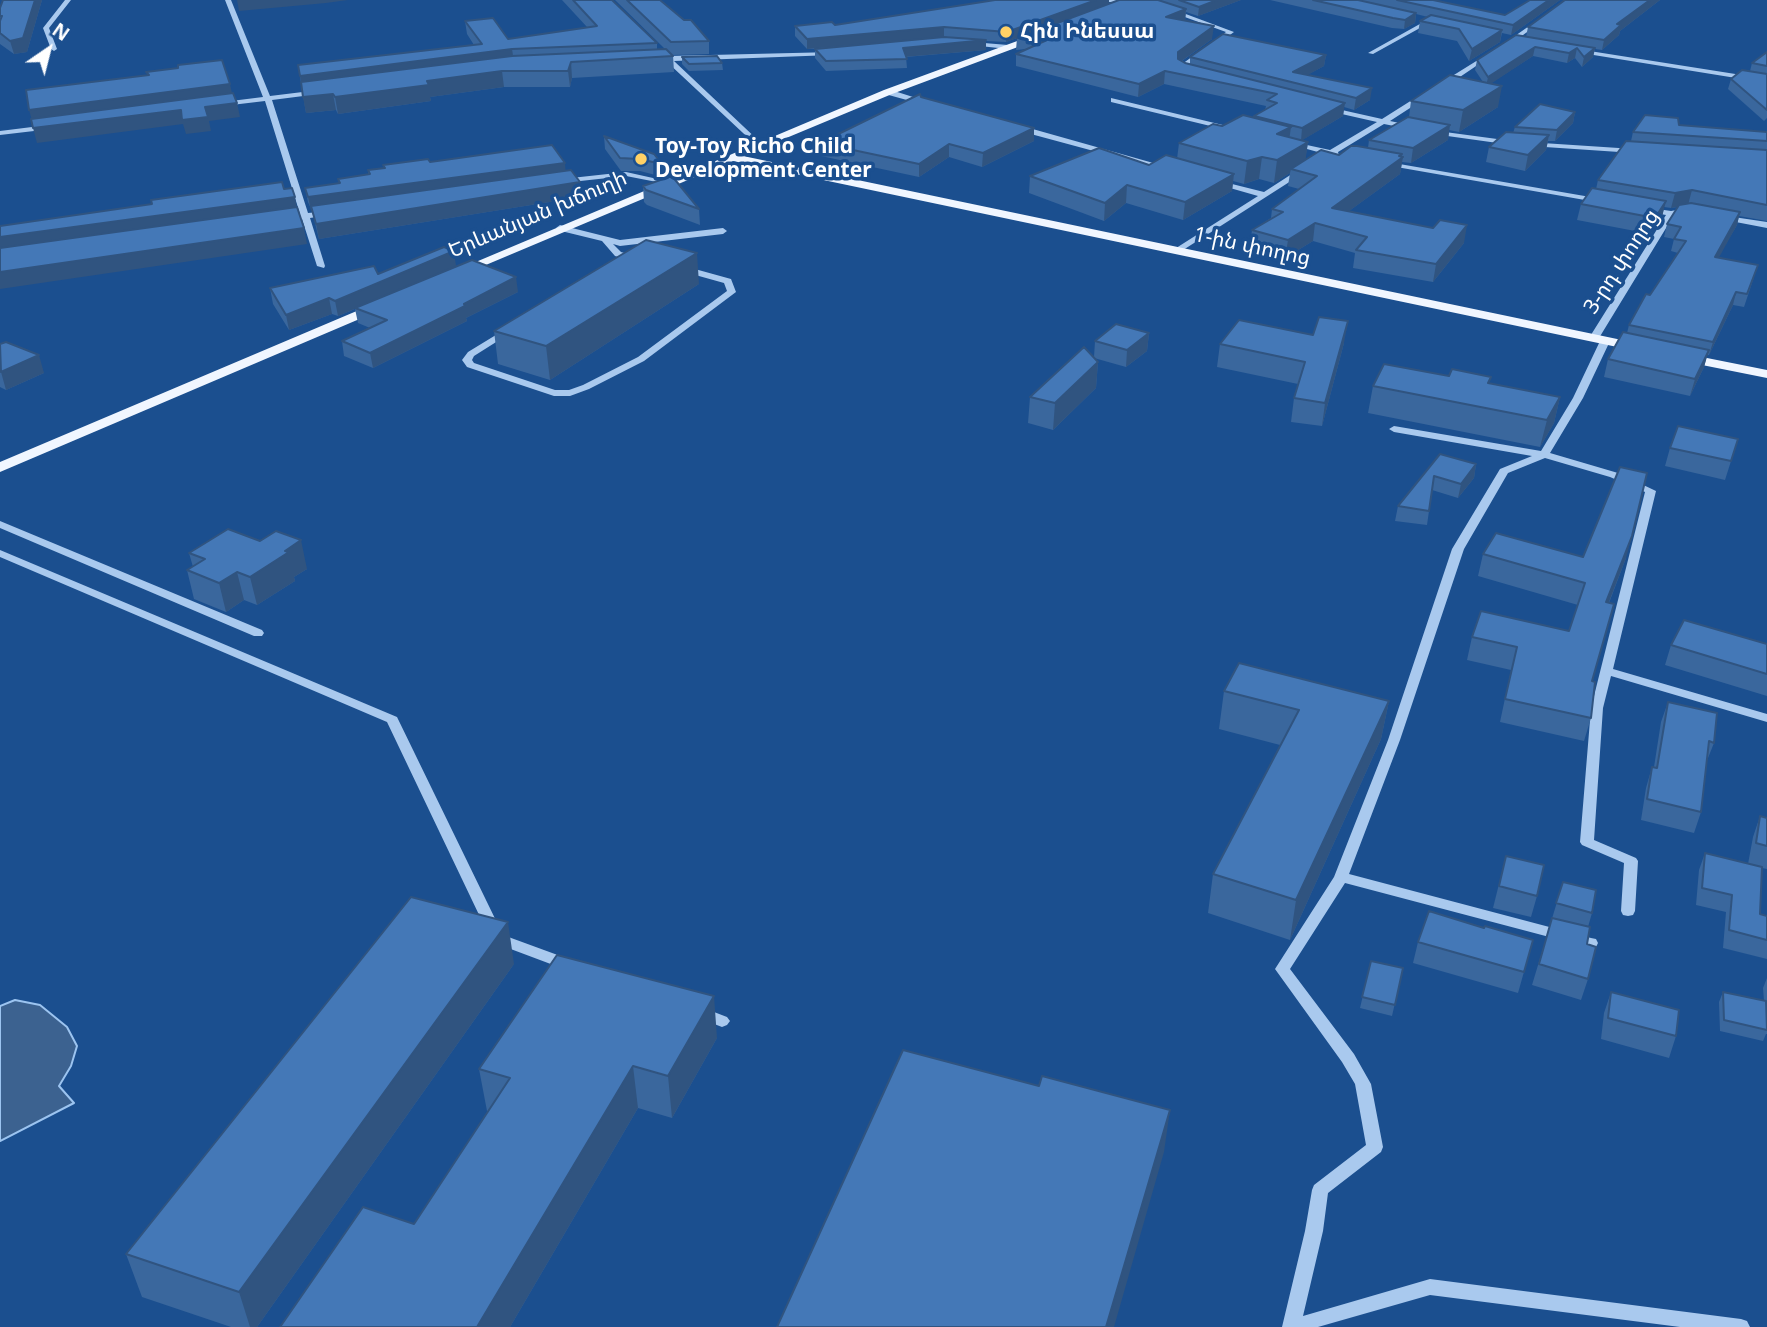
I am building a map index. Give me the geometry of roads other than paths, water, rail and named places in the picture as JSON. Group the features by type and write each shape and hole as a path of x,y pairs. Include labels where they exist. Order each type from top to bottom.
{"main road":[{"path":"1100,13 1140,1"},
{"name":"Երևանյան խճուղի","path":"446,277 888,92 1054,30"},
{"name":"1-ին փողոց","path":"730,157 1767,374"},
{"path":"0,467 395,299"}],"street":[{"path":"54,49 46,28 68,0"},
{"path":"1109,0 1140,1"},
{"path":"239,1 229,1 268,99 321,266"},
{"path":"1168,10 1231,32 1180,68 1200,75"},
{"path":"1442,85 1547,16"},
{"path":"1415,19 1437,25"},
{"path":"1371,53 1427,22"},
{"path":"1500,37 1527,42"},
{"path":"969,44 1008,47"},
{"path":"657,48 758,145"},
{"path":"1567,49 1767,82"},
{"path":"642,60 844,52"},
{"path":"214,106 323,92"},
{"path":"888,92 939,106"},
{"path":"1322,159 1430,92"},
{"path":"1114,100 1236,130"},
{"path":"1318,105 1441,134 1507,142 1644,152"},
{"path":"0,133 54,126"},
{"path":"1015,127 1173,170"},
{"path":"1290,144 1344,156"},
{"path":"1371,161 1616,204"},
{"path":"1177,250 1311,166"},
{"path":"555,182 625,174 667,183"},
{"path":"1212,181 1265,195"},
{"path":"1630,206 1671,213"},
{"name":"3-րդ փողոց","path":"1544,455 1578,398 1599,340 1671,213 1688,210 1701,212"},
{"path":"278,220 333,212"},
{"path":"1714,215 1767,225"},
{"path":"560,228 620,243 723,231"},
{"path":"606,241 618,254 650,262"},
{"path":"612,264 624,256"},
{"path":"518,324 471,354 467,360 470,365 554,393 570,393 641,359 732,292 728,281 675,267"},
{"path":"1394,429 1544,455 1614,475 1651,491 1597,708 1587,842 1631,861 1628,911"},
{"path":"1544,455 1504,471 1458,549 1394,740 1370,796 1341,877 1282,969 1348,1058 1363,1084 1375,1147 1320,1189 1314,1231 1291,1327 1430,1287 1741,1327"},
{"path":"0,524 258,633"},
{"path":"0,553 393,720 497,938 584,970"},
{"path":"1607,671 1767,718"},
{"path":"1341,877 1591,943"},
{"path":"684,1007 722,1021"}],"water":[{"path":"15,1000 40,1005 67,1027 77,1046 71,1066 59,1086 74,1103 0,1141 0,1006"}],"place":[{"name":"Հին Ինեսսա","path":"1006,32"},
{"name":"Toy-Toy Richo Child Development Center","path":"641,159"}]}
